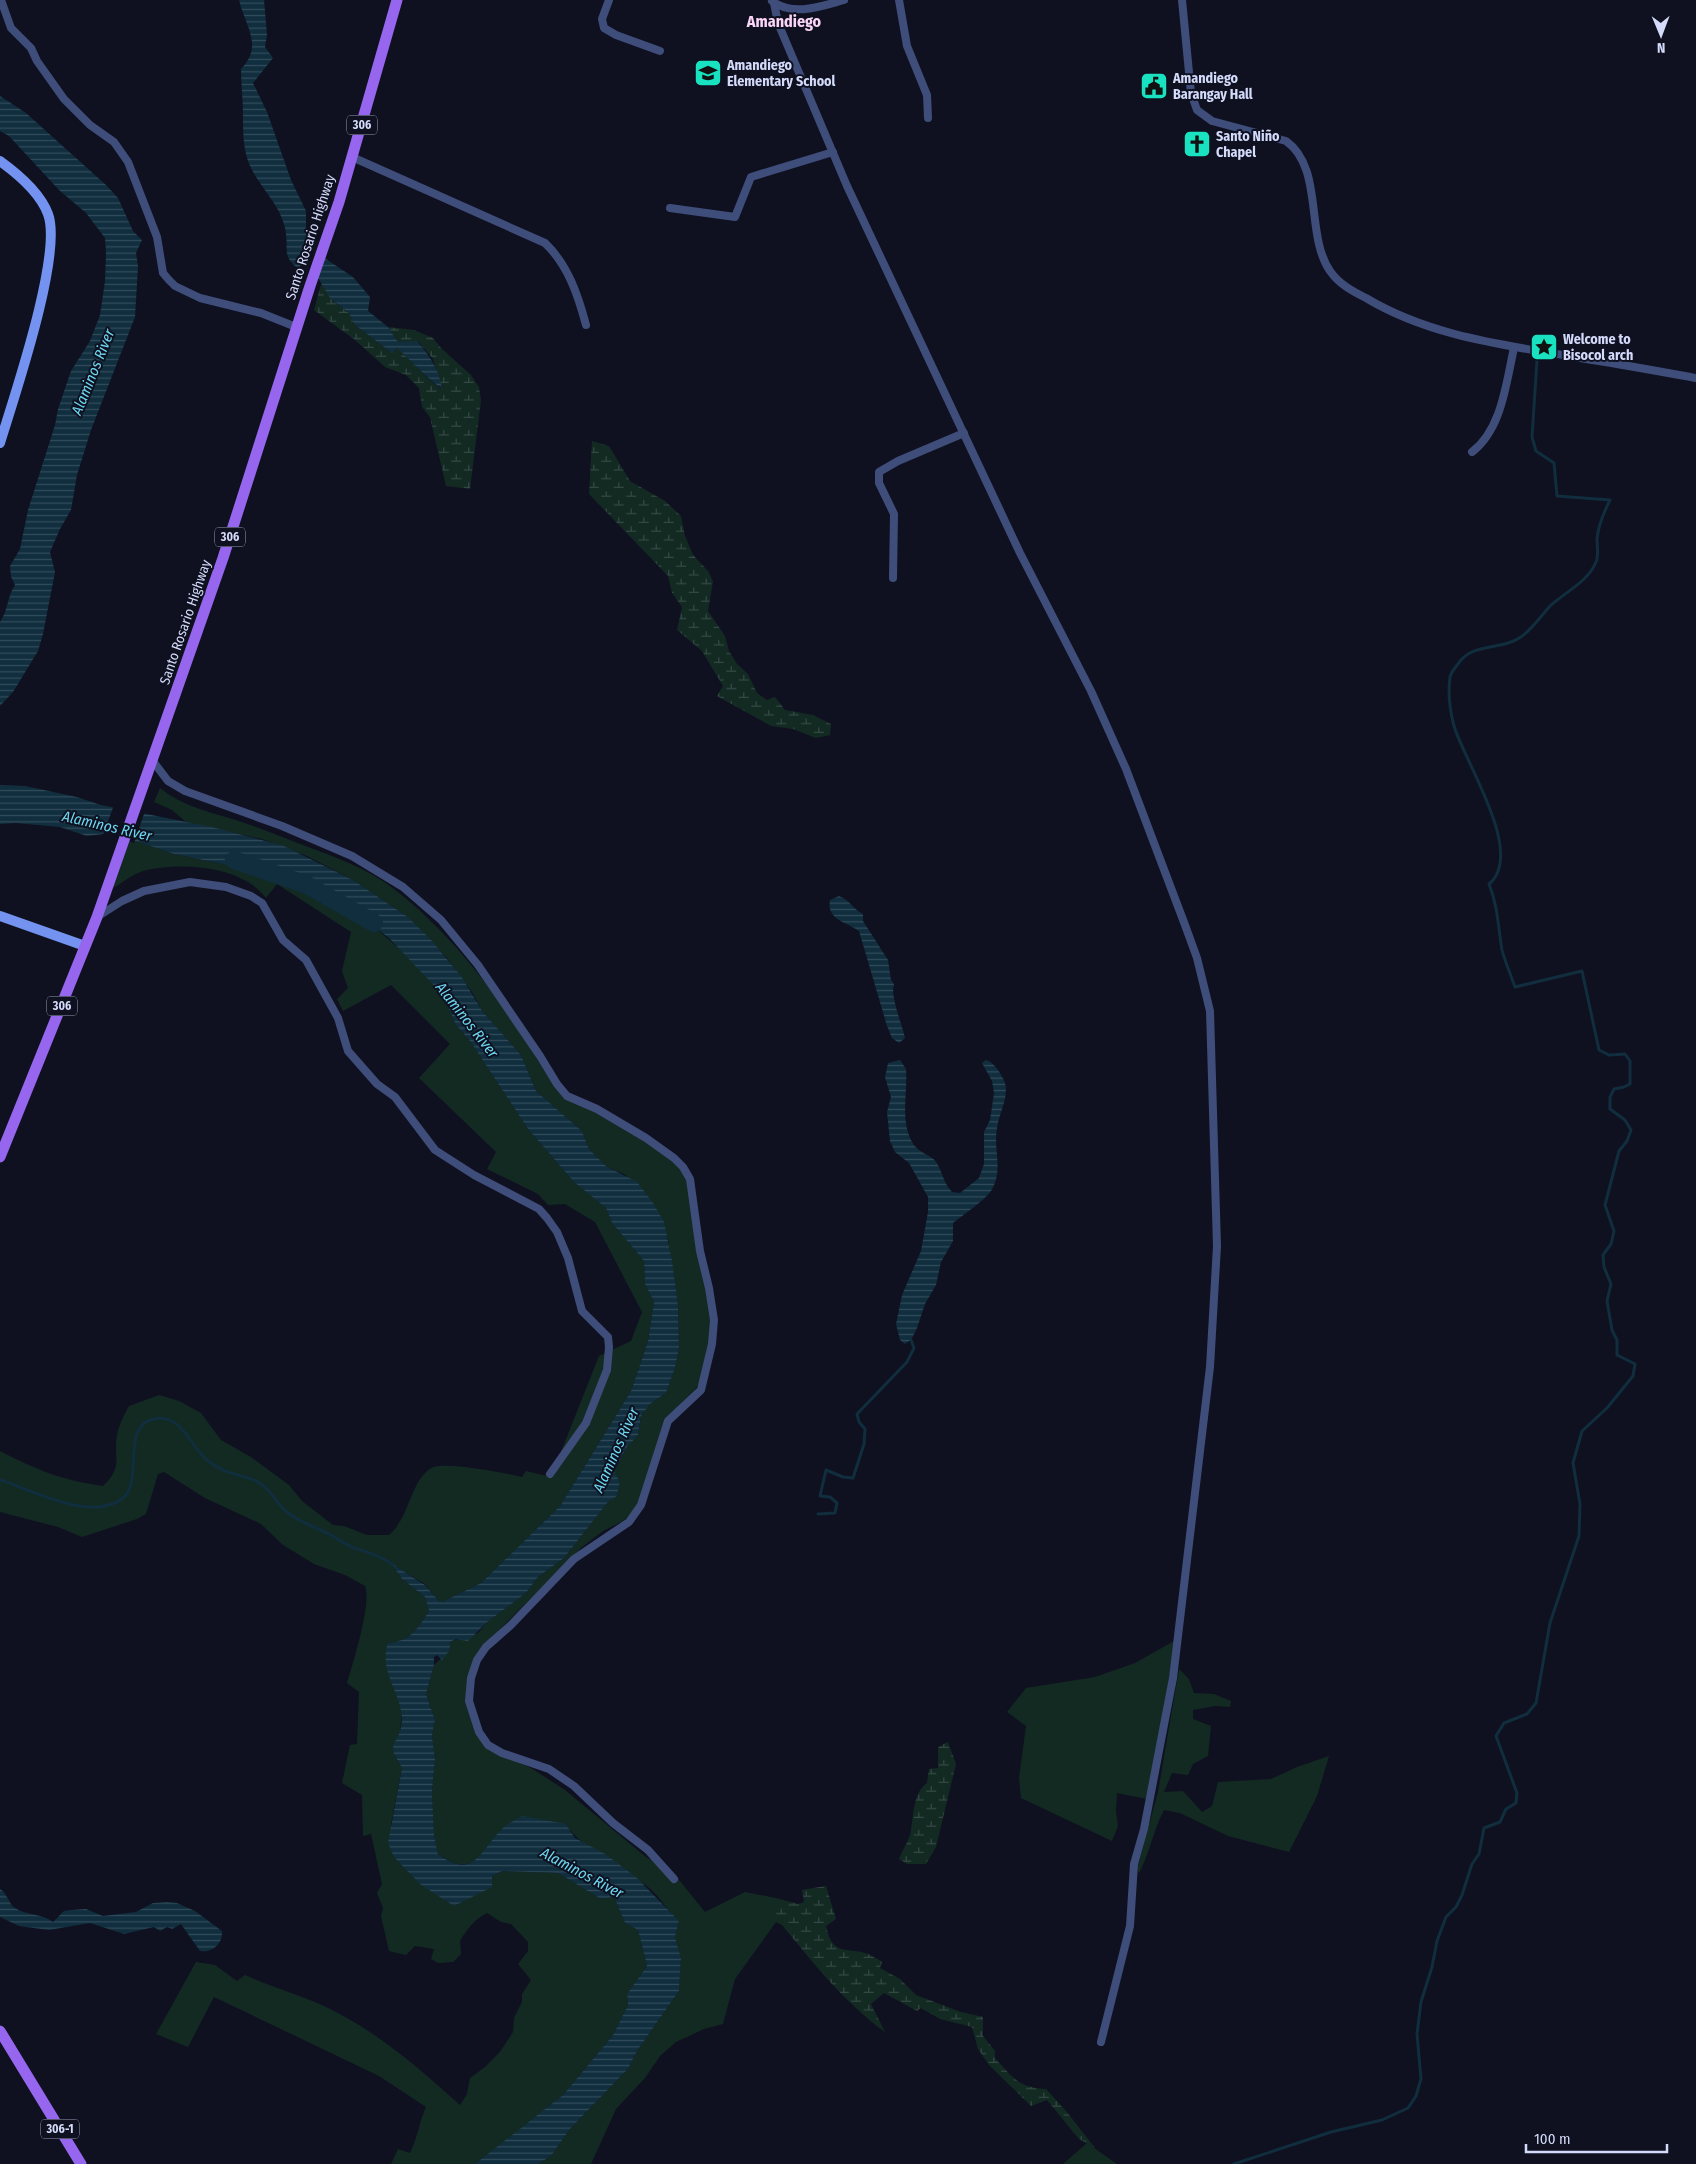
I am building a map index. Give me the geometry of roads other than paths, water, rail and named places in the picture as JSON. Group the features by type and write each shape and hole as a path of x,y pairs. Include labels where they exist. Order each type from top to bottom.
{"main road":[{"name":"Santo Rosario Highway","path":"0,1158 97,917 118,852 223,558 352,157 397,0"},
{"name":"306-1","path":"0,2031 81,2164"}],"street":[{"path":"1,0 11,28 30,48 42,69 64,99 90,125 114,142 128,162 157,237 163,273 169,280 175,286 200,298 261,313 296,327"},
{"path":"609,0 602,19 604,28 616,35 660,51"},
{"path":"772,2 797,10 844,0"},
{"path":"899,0 908,46 927,95 928,118"},
{"path":"1182,0 1191,93 1197,110 1212,121 1286,141 1299,153 1307,174 1320,252 1325,263 1338,280 1374,303 1409,320 1468,338 1514,348 1696,378"},
{"path":"772,2 778,22 833,152 1039,592 1091,691 1126,769 1197,958 1210,1011 1217,1246 1210,1367 1173,1678 1144,1829 1134,1864 1130,1926 1101,2042"},
{"path":"670,208 735,217 751,177 833,152"},
{"path":"352,157 545,243 556,253 567,271 577,294 586,325"},
{"path":"0,161 26,183 40,200 48,215 51,244 47,276 0,442"},
{"path":"1472,452 1482,444 1493,426 1503,398 1514,348"},
{"path":"893,578 894,514 879,483 880,472 898,461 964,433"},
{"path":"152,760 168,781 185,791 282,826 352,856 403,887 441,920 478,965 557,1084 567,1096 597,1110 646,1138 674,1158 690,1179 700,1251 714,1320 712,1344 701,1390 668,1421 641,1505 629,1522 574,1559 511,1625 486,1647 476,1660 471,1678 469,1701 479,1732 488,1744 502,1753 549,1769 574,1786 613,1823 648,1850 674,1880"},
{"path":"97,917 122,901 144,891 190,882 226,887 251,896 262,904 283,940 306,960 338,1018 348,1051 376,1084 395,1097 435,1150 474,1175 539,1209 547,1218 557,1232 568,1258 582,1311 608,1337 609,1347 607,1370 586,1423 550,1474"},
{"path":"0,916 85,946"}],"water":[{"path":"239,0 264,0 267,35 265,47 273,58 253,83 267,112 291,180 306,211 306,239 310,255 305,273 292,263 287,254 285,228 282,219 252,170 246,155 243,133 241,69 248,60 252,44"},
{"path":"0,96 26,113 106,185 118,198 133,231 142,240 136,253 138,266 135,317 91,430 77,475 71,510 50,552 55,572 38,651 13,692 0,706 0,622 15,585 11,577 10,566 20,549 28,510 71,371 90,341 100,315 105,281 106,253 105,238 86,213 59,190 9,136 0,131"},
{"path":"323,257 353,277 370,297 368,311 388,327 398,342 417,341 433,363 439,375 442,389 397,348 392,353 355,325 349,313 330,298 317,276"},
{"path":"0,785 25,786 77,797 101,805 212,827 284,846 353,880 408,917 432,941 461,976 483,1012 521,1055 536,1091 582,1131 589,1149 606,1166 637,1182 653,1203 664,1222 678,1305 679,1348 675,1368 666,1393 650,1404 641,1416 638,1435 627,1447 614,1471 620,1482 617,1496 608,1502 564,1558 538,1577 526,1593 486,1623 468,1641 456,1639 450,1642 450,1650 442,1660 437,1655 434,1657 434,1665 426,1694 435,1720 432,1736 435,1759 432,1792 434,1834 438,1854 450,1862 460,1865 468,1864 481,1854 504,1827 522,1816 566,1824 575,1838 605,1854 636,1877 679,1921 675,1937 681,1958 679,1991 637,2051 628,2069 569,2130 551,2156 538,2164 475,2164 563,2095 613,2035 628,2005 627,1994 647,1966 638,1930 625,1923 614,1897 601,1899 558,1873 502,1871 492,1876 492,1887 454,1906 420,1884 394,1857 388,1843 402,1768 394,1754 393,1745 400,1731 402,1718 400,1705 387,1669 386,1656 388,1643 408,1637 417,1629 429,1611 425,1597 402,1579 391,1563 425,1585 442,1602 481,1583 560,1506 631,1391 648,1341 654,1302 645,1284 644,1261 612,1223 606,1208 574,1182 528,1129 470,1041 456,1025 443,995 389,938 343,903 287,874 261,868 242,868 174,854 112,833 87,836 60,827 16,823 0,824"},
{"path":"839,896 863,914 863,921 888,960 891,980 894,984 895,1003 905,1038 899,1043 892,1038 887,1026 859,931 838,919 831,912 830,900"},
{"path":"900,1060 906,1069 905,1118 909,1136 920,1151 936,1162 952,1192 960,1193 979,1178 984,1164 984,1132 990,1120 994,1093 992,1081 982,1063 986,1060 995,1066 1004,1080 1006,1088 996,1136 998,1168 995,1183 984,1199 953,1223 953,1241 941,1262 936,1285 925,1304 911,1340 905,1344 900,1340 896,1324 902,1295 921,1251 928,1212 928,1197 909,1163 895,1152 890,1141 887,1112 891,1097 885,1077 888,1063"},
{"path":"0,1889 15,1908 44,1917 53,1922 64,1911 86,1909 103,1916 136,1912 153,1903 177,1903 195,1911 222,1931 222,1936 216,1947 209,1951 200,1951 181,1924 172,1929 167,1927 160,1931 154,1927 124,1934 90,1923 49,1930 19,1926 0,1917"}],"waterway":[{"path":"1234,2164 1331,2132 1382,2120 1408,2108 1416,2096 1421,2079 1417,2034 1421,2002 1432,1967 1437,1941 1446,1917 1456,1907 1462,1895 1472,1864 1479,1854 1484,1828 1500,1822 1506,1809 1516,1803 1517,1793 1496,1736 1504,1723 1527,1714 1536,1703 1550,1623 1579,1536 1580,1504 1573,1463 1582,1431 1607,1408 1633,1376 1635,1364 1617,1355 1617,1340 1612,1330 1607,1301 1611,1284 1604,1267 1603,1255 1611,1244 1614,1231 1605,1205 1619,1151 1627,1141 1631,1130 1625,1120 1610,1109 1610,1097 1614,1089 1630,1084 1630,1061 1625,1054 1609,1055 1599,1050 1582,971 1515,987 1502,950 1496,908 1489,884 1499,870 1501,851 1497,830 1489,806 1460,742 1451,714 1449,689 1451,675 1464,657 1479,649 1505,644 1521,637 1550,606 1588,575 1597,560 1599,529 1610,500 1557,496 1554,463 1536,451 1532,437 1538,345"},
{"name":"Alaminos River","path":"234,860 307,885 374,923"},
{"path":"818,1514 835,1513 837,1503 830,1497 820,1496 826,1470 843,1477 853,1478 864,1444 865,1429 859,1422 857,1414 907,1362 914,1348 911,1340"},
{"path":"0,1480 45,1497 79,1506 95,1507 110,1505 123,1498 129,1490 138,1432 144,1424 154,1419 164,1419 172,1421 179,1426 202,1455 213,1465 256,1481 269,1492 284,1510 293,1516 349,1546 379,1557 393,1565"}],"place":[{"name":"Amandiego Elementary School","path":"708,73"},
{"name":"Amandiego Barangay Hall","path":"1154,86"},
{"name":"Santo Niño Chapel","path":"1197,144"},
{"name":"Welcome to Bisocol arch","path":"1544,347"}],"district":[{"name":"Amandiego","path":"784,21"}]}
